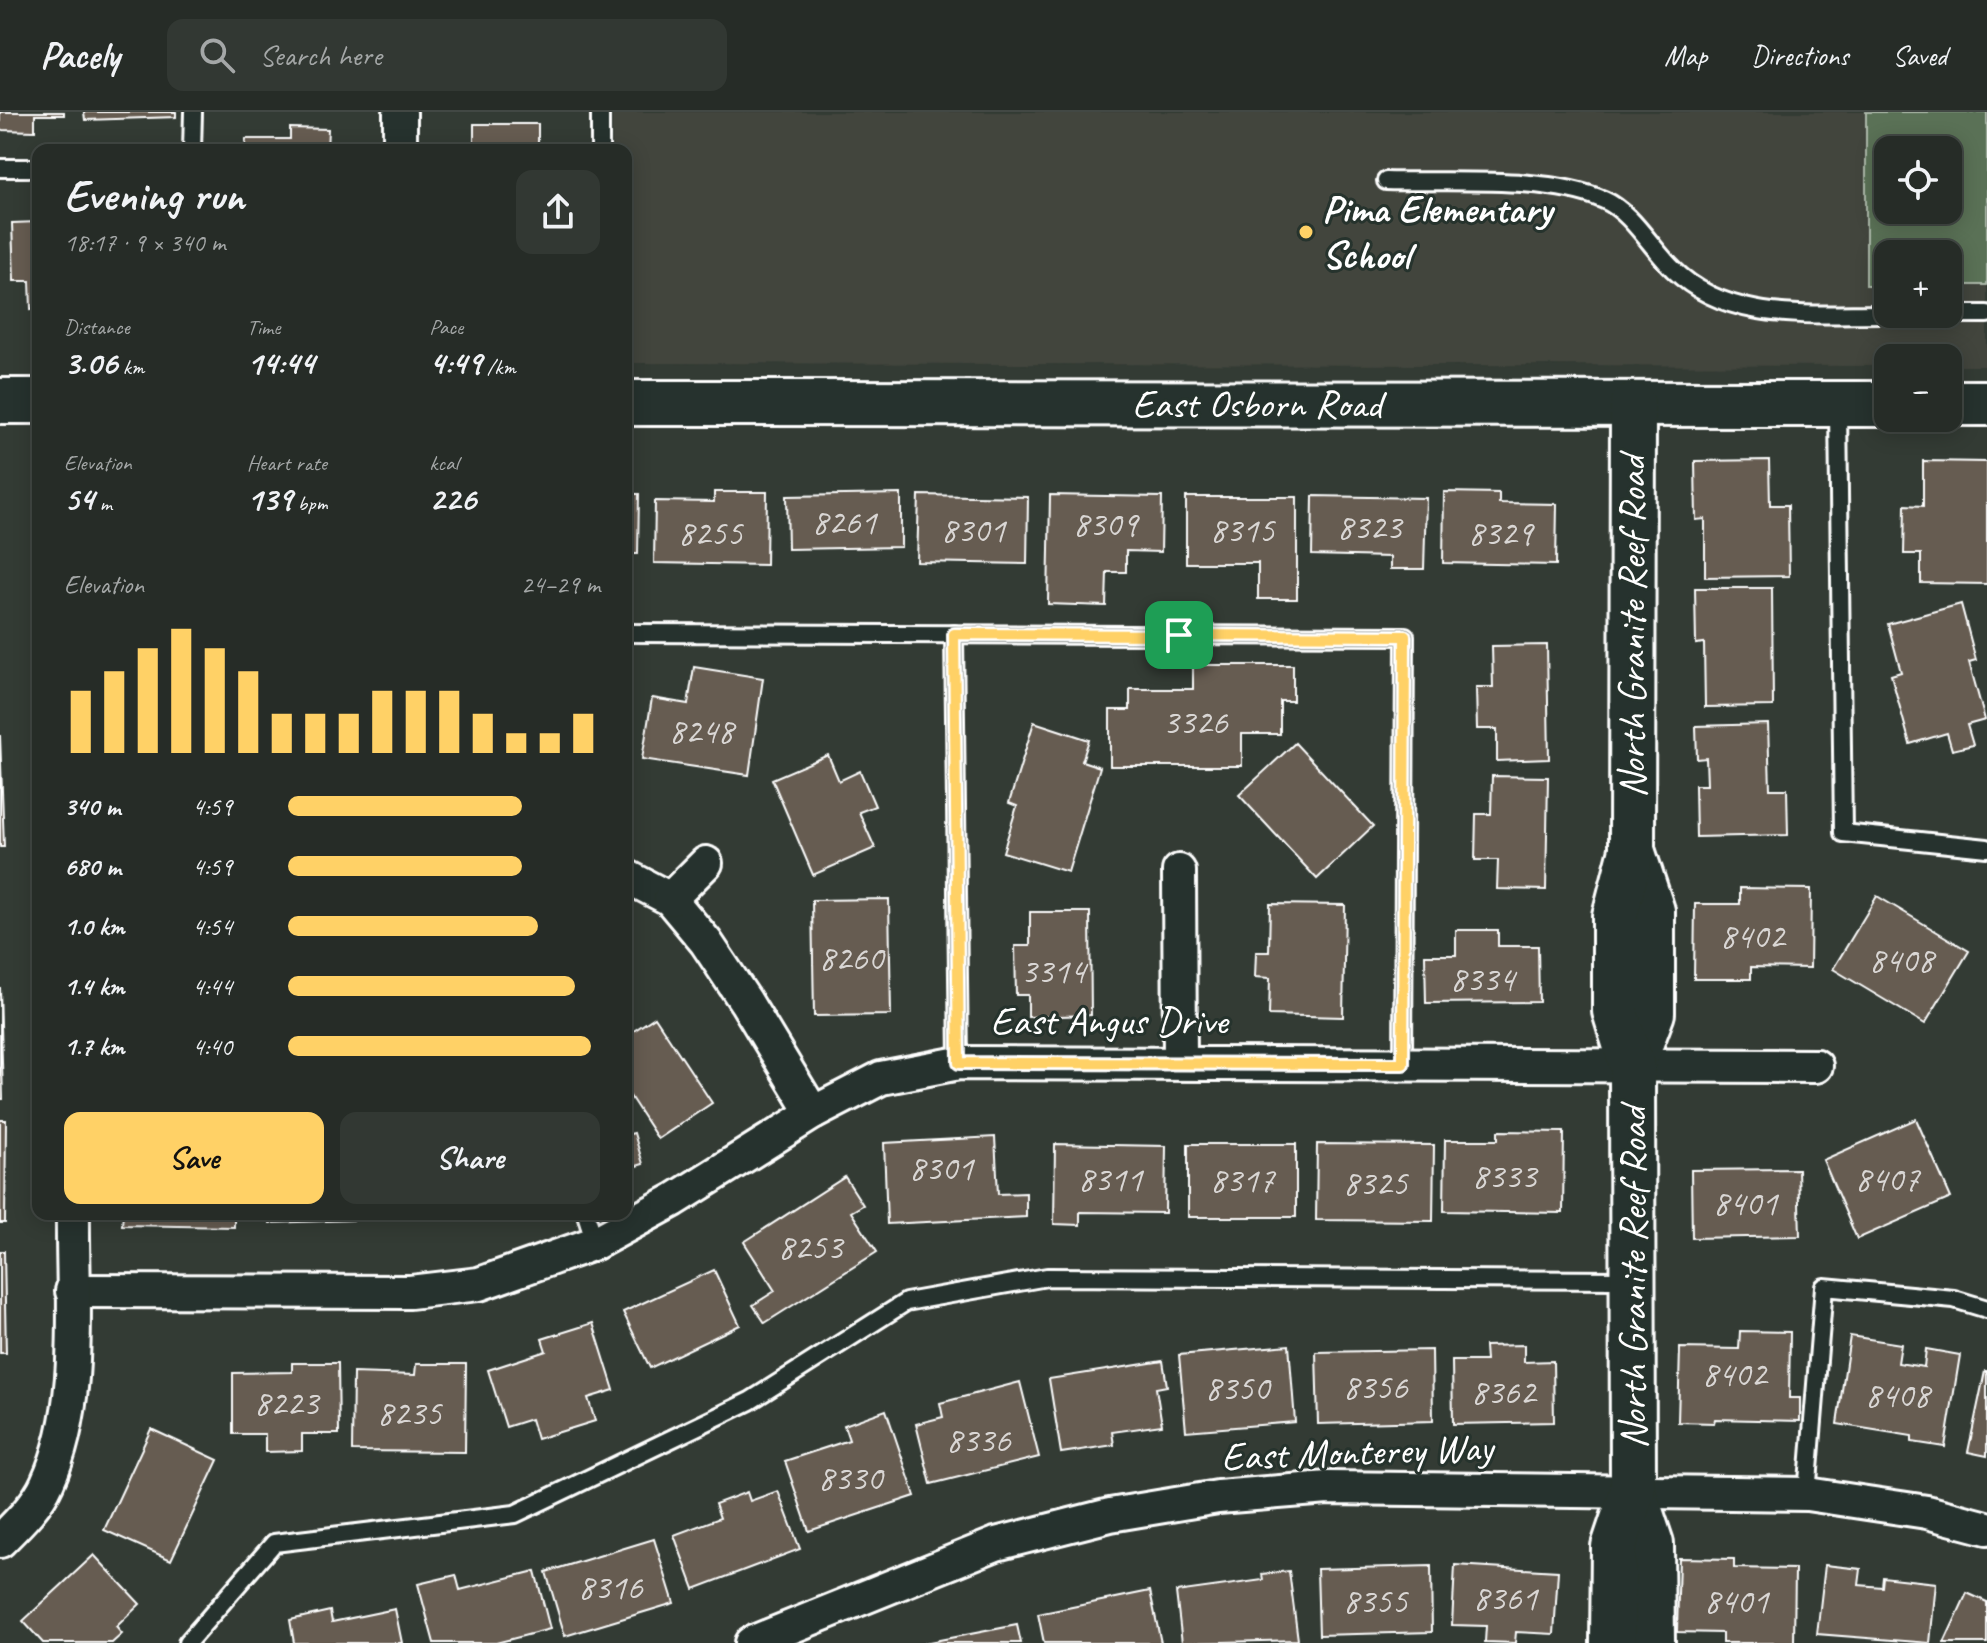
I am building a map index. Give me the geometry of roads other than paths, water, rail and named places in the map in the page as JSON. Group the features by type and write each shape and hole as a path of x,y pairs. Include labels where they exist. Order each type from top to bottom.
{"street":[{"path":"400,112 400,144"},
{"path":"0,401 32,401"},
{"name":"East Osborn Road","path":"632,403 1874,404"},
{"path":"1962,403 1987,403"},
{"name":"North Granite Reef Road","path":"1613,1643 1614,1547 1633,1490 1632,1066 1615,1011 1615,916 1632,850 1633,405"},
{"path":"670,899 706,863"},
{"path":"1179,871 1180,1063"},
{"path":"632,879 670,899 706,942 813,1113"},
{"name":"East Angus Drive","path":"632,1215 674,1200 813,1113 881,1078 959,1063 1816,1066"},
{"path":"0,1541 46,1486 63,1441 71,1402 73,1220"},
{"name":"East Angus Drive","path":"72,1291 410,1292 479,1284 591,1229 617,1220"},
{"name":"East Monterey Way","path":"751,1643 996,1544 1110,1515 1218,1497 1328,1488 1807,1494 1927,1512 1987,1528"},
{"name":"North Granite Reef Road","path":"1633,1490 1651,1544 1652,1643"}],"lane":[{"path":"192,144 193,112"},
{"path":"600,112 600,144"},
{"path":"0,168 32,168"},
{"path":"1386,181 1562,185 1609,201 1677,273 1699,291 1718,299 1778,313 1874,314"},
{"path":"1962,314 1987,314"},
{"path":"1837,404 1843,833 1987,848"},
{"path":"632,633 1405,636 1403,1064"},
{"path":"954,634 959,1063"},
{"path":"187,1643 274,1543 515,1514 750,1401 906,1302 1047,1277 1633,1280"},
{"path":"1807,1494 1824,1287 1954,1299 1987,1309"}],"place":[{"name":"Pima Elementary School","path":"1306,232"}]}
